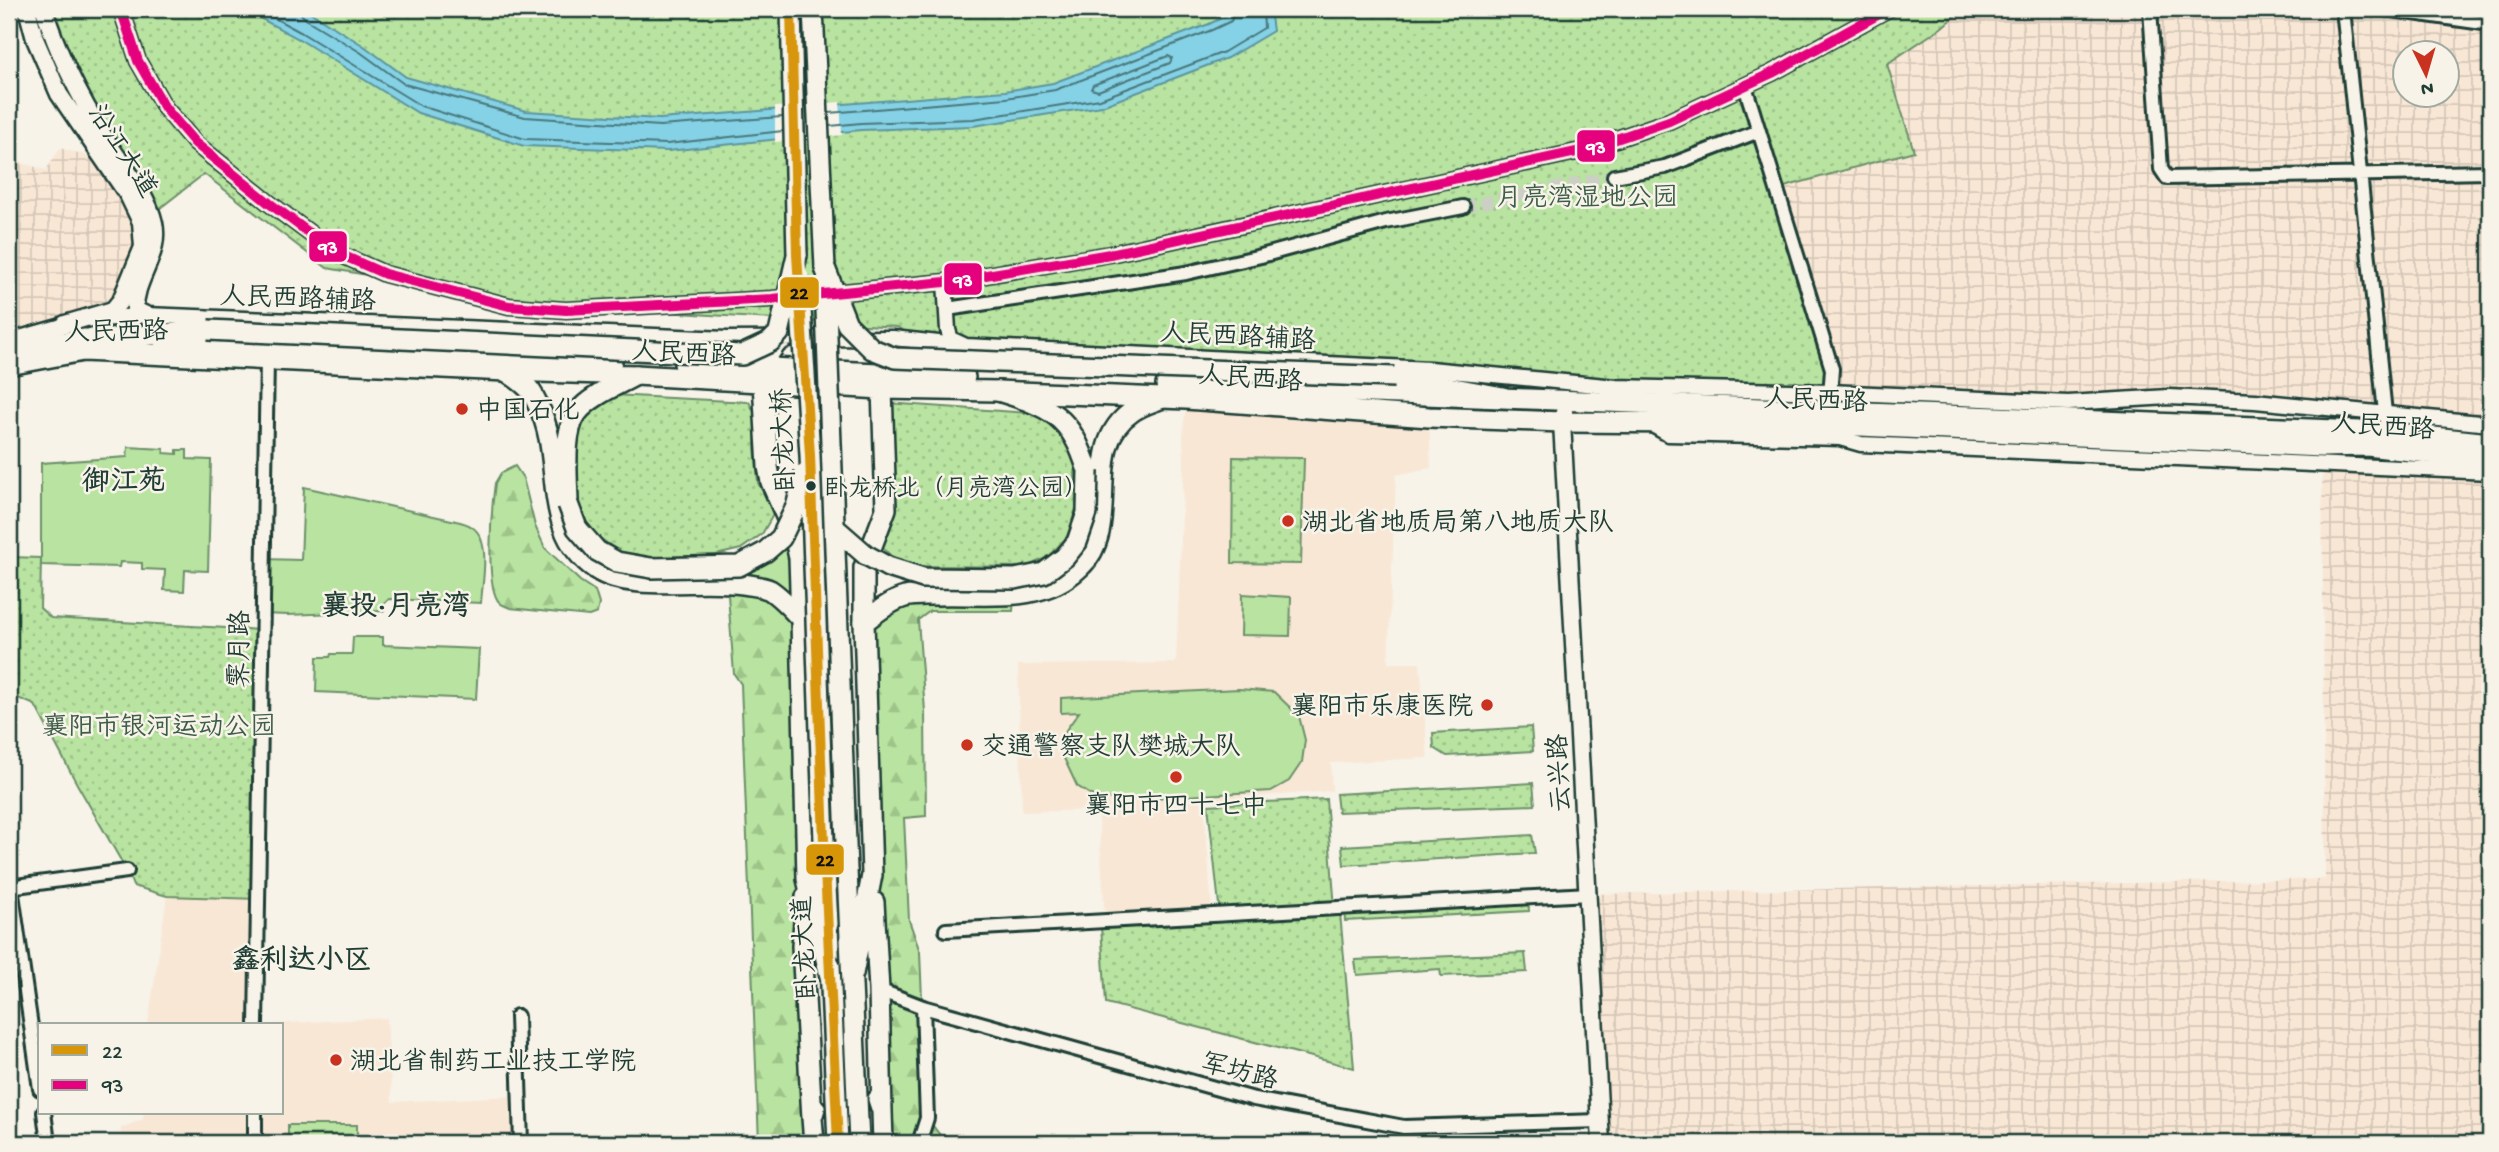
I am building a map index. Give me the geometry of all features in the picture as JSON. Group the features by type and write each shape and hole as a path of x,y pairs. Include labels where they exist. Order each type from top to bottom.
{"main road":[{"name":"沿江大道","path":"27,9 35,39 59,94 128,195 141,222 143,247 121,300 113,310 65,324"},
{"name":"沿江大道","path":"44,9 77,91 140,191 153,221 156,244 135,300 135,310 146,316"},
{"name":"卧龙大桥","path":"791,9 797,255 810,455 816,874"},
{"name":"卧龙大桥","path":"813,9 847,870"},
{"path":"116,338 208,330 743,355 771,342 779,333 797,255"},
{"path":"825,268 847,324 872,349 895,358 1394,377 1503,397"},
{"name":"人民西路","path":"9,351 85,339 116,338 887,382 1565,400 1830,401 2302,429 2386,422 2490,443"},
{"name":"人民西路","path":"9,365 83,351 506,371 762,376"},
{"path":"506,371 529,388 543,415 552,452 554,490 560,520 572,548 598,571 635,582 732,582 767,589 801,619"},
{"path":"636,374 576,414 568,437 568,504 577,528 597,551 617,562 652,568 739,566 765,552 781,538 796,507 810,455"},
{"path":"762,376 771,482 794,536 799,558 816,874 802,946 812,1118"},
{"path":"882,1111 879,990 872,875 864,567 886,509 887,382"},
{"name":"人民西路","path":"887,382 1429,417 1562,422 1815,424 2308,447 2367,446 2490,460"},
{"path":"835,528 866,555 888,567 923,578 1015,579 1044,573 1065,557 1077,542 1087,513 1087,471 1080,445 1062,420 1037,402 998,391"},
{"path":"864,622 884,607 906,596 1026,595 1053,585 1081,567 1097,541 1103,507 1104,454 1114,429 1132,411 1162,398"},
{"name":"云兴路","path":"1565,400 1562,422 1601,1143"},
{"name":"卧龙大道","path":"847,870 859,1143"},
{"name":"卧龙大道","path":"816,874 831,976 838,1143"},
{"path":"853,974 872,875"},
{"name":"卧龙大道","path":"814,1143 812,1118 833,1024"},
{"name":"卧龙大道","path":"855,1025 882,1111 883,1143"}],"street":[{"path":"121,9 138,61 164,108 195,143 335,252 385,274 509,306 566,310 772,299 945,282 1110,254 1581,151 1669,121 1745,86 1888,9"},
{"path":"2150,9 2161,169 2168,178 2490,172"},
{"path":"2343,9 2386,422"},
{"path":"2385,9 2490,24"},
{"path":"1745,86 1832,369 1830,401"},
{"path":"1614,176 1665,167 1759,131"},
{"path":"947,309 1186,273 1386,222 1463,207"},
{"path":"945,282 948,330 951,339 966,346"},
{"name":"人民西路辅路","path":"9,341 65,324 146,316 727,339 893,338 966,346 1430,369 1503,397"},
{"path":"920,341 934,341 948,330"},
{"path":"845,338 887,382"},
{"path":"762,376 778,345 788,339"},
{"name":"霁月路","path":"256,1023 267,360"},
{"path":"1430,369 1601,386 1830,401 2068,403 2169,397 2304,405 2386,422 2490,424"},
{"path":"2169,397 2169,423"},
{"path":"2255,401 2271,427"},
{"path":"2302,429 2304,405"},
{"path":"1647,422 1668,434 1840,438 1861,444 2490,472"},
{"path":"38,1076 10,887 127,871"},
{"path":"946,930 1589,894"},
{"name":"军坊路","path":"879,990 923,1007 1254,1099 1404,1127 1600,1121"},
{"path":"919,1143 927,1118 923,1007"},
{"path":"517,1016 521,1143"},
{"path":"44,1114 48,1143"},
{"path":"255,1114 255,1143"}],"shaded area":[{"path":"1963,9 2490,9 2490,424 2255,401 2068,403 1830,392 1777,189 1914,151 1887,64 1941,28"},
{"path":"60,148 103,160 128,195 143,247 121,300 9,341 9,159 46,170"},
{"path":"1186,399 1429,417 1431,468 1396,475 1388,663 1420,663 1428,758 1331,763 1332,791 1204,801 1212,913 1105,919 1098,810 1022,812 1018,665 1176,663"},
{"path":"2322,464 2482,471 2490,834 2490,1143 1816,1143 1816,1139 1730,1143 1601,1143 1589,894 2325,879"},
{"path":"167,896 258,899 256,1023 148,1023"},
{"name":"湖北省制药工业技工学院","path":"387,1018 392,1102 514,1096 517,1143 120,1143 121,1128 143,1119 143,1114 284,1114 284,1023"}],"green space":[{"name":"月亮湾湿地公园","path":"36,9 1963,9 1941,28 1887,64 1914,151 1777,189 1832,369 1830,392 920,341 897,327 602,308 566,310 327,268 204,174 146,219 41,34"},
{"path":"612,395 749,402 757,417 755,445 758,483 774,513 762,534 741,549 716,555 643,558 618,551 593,533 576,503 578,438 582,417"},
{"path":"887,403 1042,414 1068,438 1075,466 1076,508 1067,537 1048,557 1026,567 923,566 897,562 881,546"},
{"path":"128,447 164,449 164,453 177,454 177,450 187,450 187,459 211,460 208,571 185,570 184,591 164,590 165,570 142,569 142,563 120,562 119,567 41,565 41,463 127,457"},
{"path":"1233,457 1304,458 1301,564 1232,563"},
{"path":"515,466 523,478 535,526 545,548 580,581 595,591 599,604 597,613 589,616 510,608 500,603 495,595 490,546 495,483 501,473"},
{"path":"304,487 458,521 470,526 478,533 484,551 481,603 389,599 384,604 384,611 262,614 263,559 301,560"},
{"path":"786,547 793,562 792,597 765,580 732,575 761,565"},
{"name":"襄阳市银河运动公园","path":"9,557 41,558 40,608 51,618 261,630 258,899 167,896 133,886 35,705 13,696 9,689"},
{"path":"732,581 767,588 801,619 814,1143 759,1143 741,684 734,674 728,595"},
{"path":"1242,594 1291,597 1290,636 1241,635"},
{"path":"1014,595 1013,611 930,611 918,620 925,711 926,816 904,818 909,920 920,952 927,1118 943,1139 943,1143 883,1143 864,622 884,607"},
{"path":"353,637 383,637 383,645 479,649 476,699 316,692 317,657 352,654"},
{"path":"1239,689 1274,692 1299,716 1305,740 1302,762 1289,781 1271,791 1118,800 1093,796 1077,786 1062,754 1066,730 1079,712 1061,713 1061,698"},
{"path":"1531,727 1533,751 1447,756 1434,748 1433,733"},
{"path":"1533,783 1535,805 1338,812 1336,794"},
{"path":"1326,799 1335,908 1220,914 1208,805"},
{"path":"1532,835 1535,853 1344,865 1342,846"},
{"path":"1528,897 1529,911 1345,921 1344,908"},
{"path":"1340,913 1354,1068 1106,1003 1101,926"},
{"path":"1525,953 1527,972 1441,976 1440,969 1357,975 1355,960"},
{"path":"288,1125 357,1125 357,1143 288,1143"}],"water":[{"path":"243,9 305,9 364,46 406,77 526,111 660,119 1005,91 1053,83 1209,24 1226,16 1230,9 1270,9 1273,31 1227,58 1102,106 973,126 861,130 668,151 524,146 418,113 299,39"}],"pier":[{"path":"840,102 842,135 775,142 775,107"}],"tunnel":[{"path":"1463,207 1614,176"}],"transit line":[{"name":"93","path":"121,9 138,61 165,108 195,143 335,252 385,274 509,306 566,310 772,299 945,282 1110,254 1581,151 1669,121 1772,73 1888,9"},
{"name":"22","path":"791,9 797,255 810,455 838,1143"}],"place":[{"name":"中国石化","path":"462,409"},
{"name":"卧龙桥北（月亮湾公园）","path":"811,486"},
{"name":"湖北省地质局第八地质大队","path":"1288,521"},
{"name":"襄阳市乐康医院","path":"1487,705"},
{"name":"交通警察支队樊城大队","path":"967,745"},
{"name":"襄阳市四十七中","path":"1176,777"},
{"name":"湖北省制药工业技工学院","path":"336,1060"}],"district":[{"name":"御江苑","path":"124,479"},
{"name":"襄投·月亮湾","path":"396,604"},
{"name":"鑫利达小区","path":"302,958"}]}
